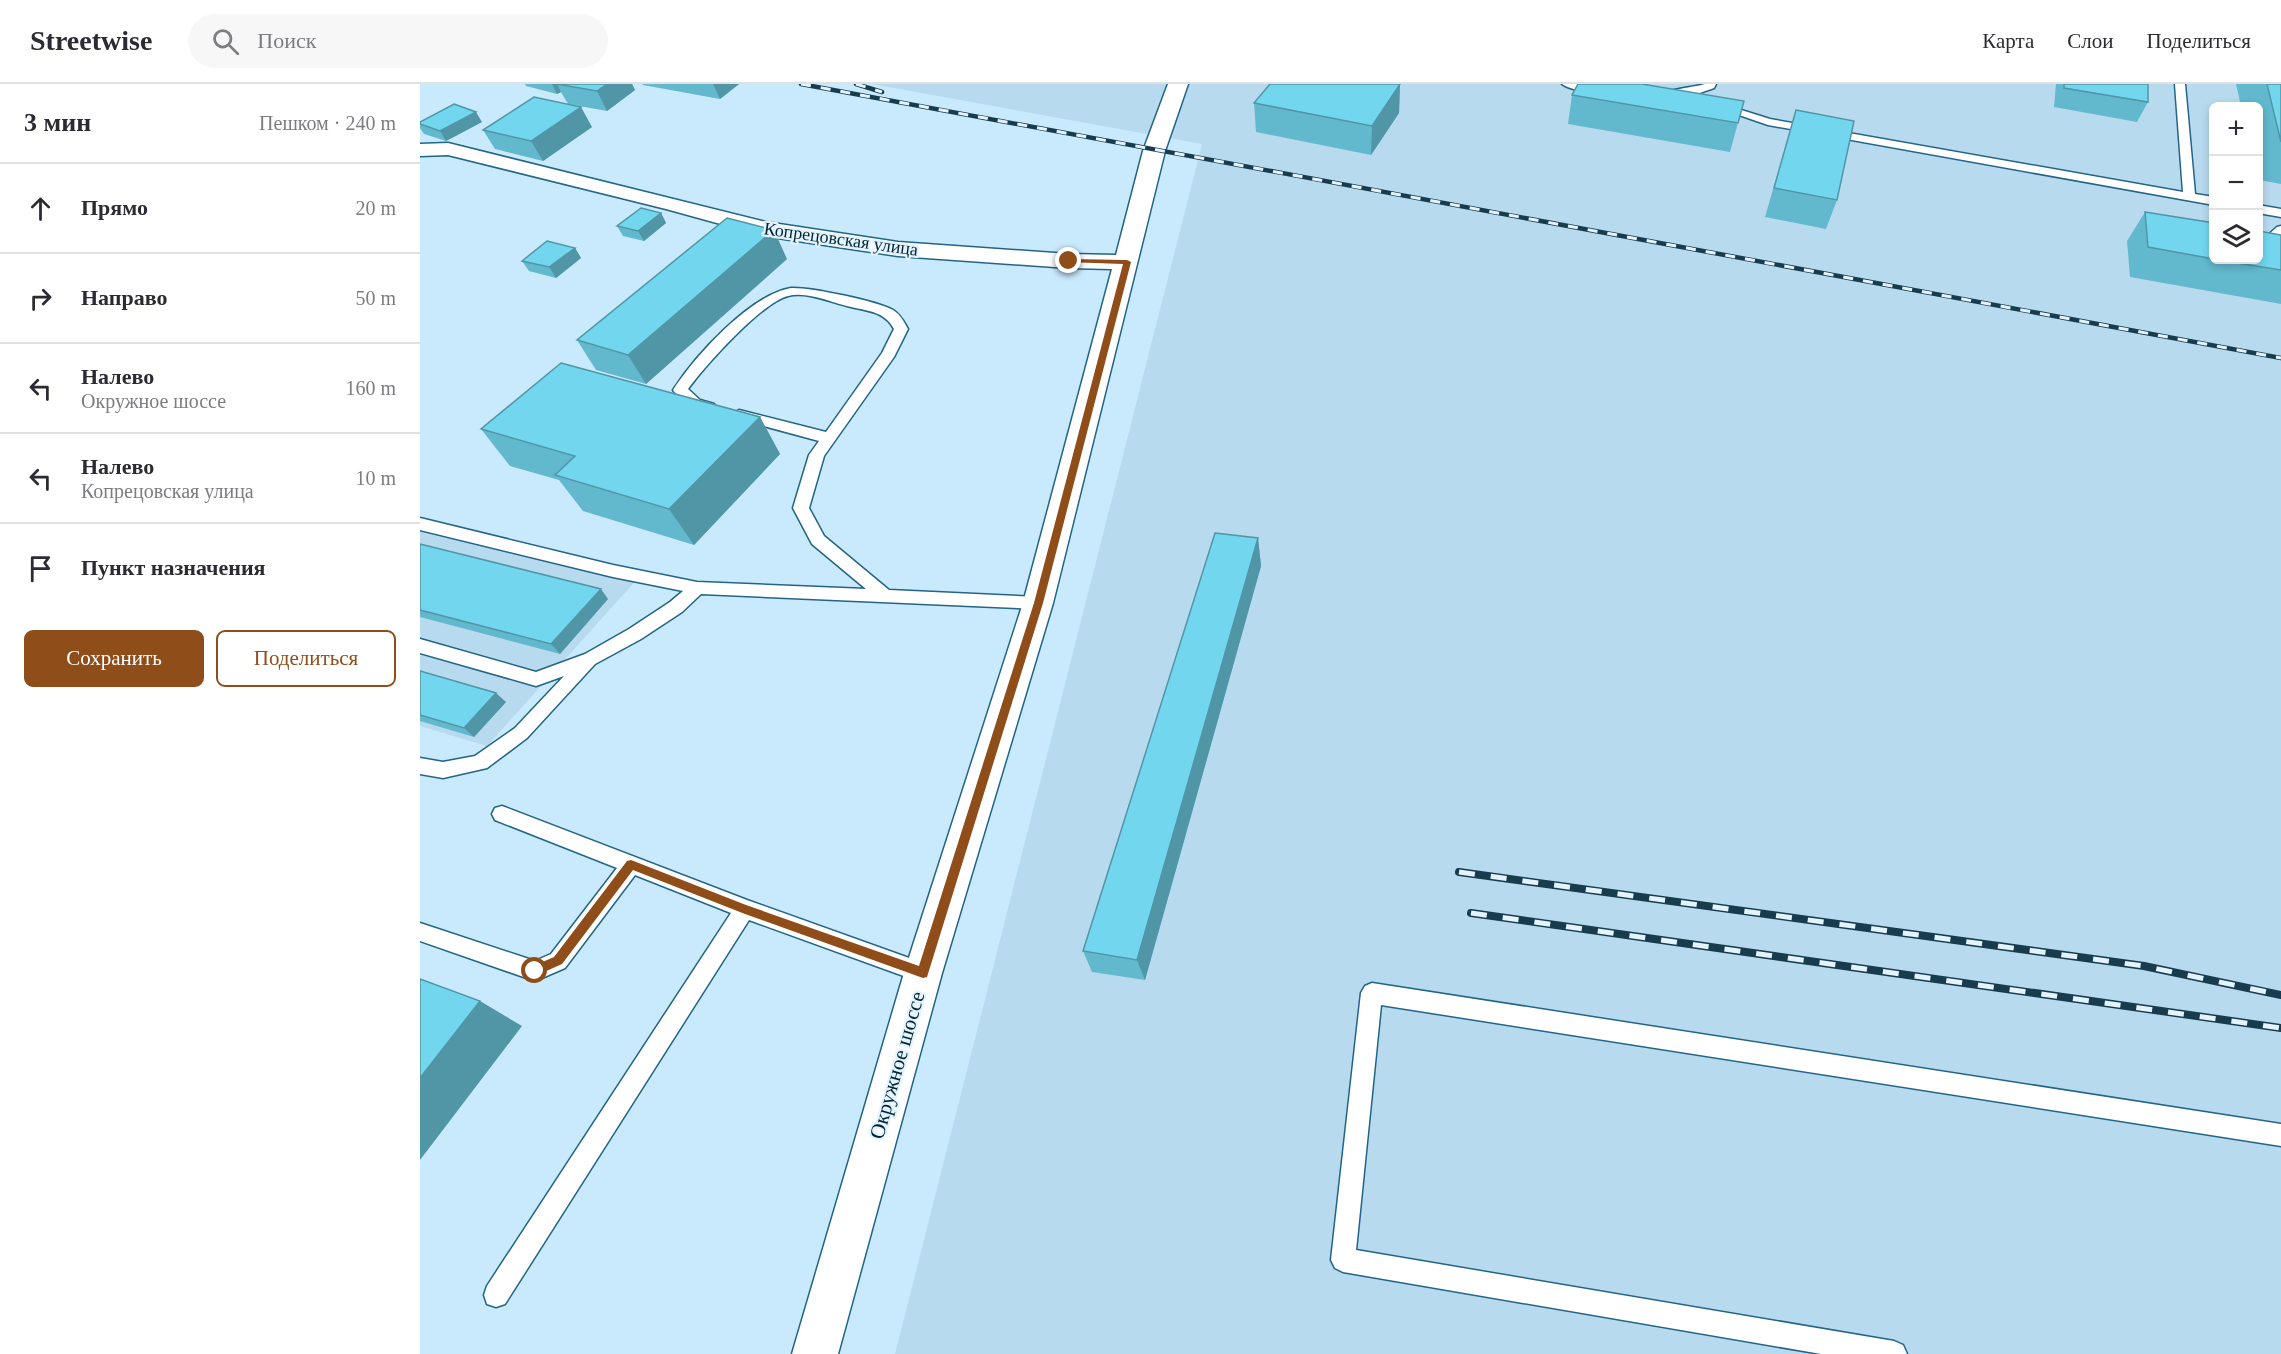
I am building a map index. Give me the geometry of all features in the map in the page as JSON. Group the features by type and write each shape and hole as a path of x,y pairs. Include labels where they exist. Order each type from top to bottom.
{"street":[{"name":"Окружное шоссе","path":"815,1354 923,973 1038,603 1154,151 1178,84"},
{"name":"Копрецовская улица","path":"420,150 458,152 674,204 764,230 898,249 1069,261 1127,262"}],"lane":[{"path":"1567,84 1608,90"},
{"path":"1650,95 1683,94 1711,84"},
{"path":"2180,84 2189,197"},
{"path":"1683,94 1768,122 2209,200"},
{"path":"2263,210 2281,213"},
{"path":"2263,247 2281,230"},
{"path":"829,438 694,403 680,390 688,377 717,347 771,299 785,292 805,293 877,309 894,317 901,329 889,354 829,438 817,454 801,508 818,540 886,597"},
{"path":"420,524 612,571 697,588 1038,603"},
{"path":"420,646 536,679 591,659 644,629 676,607 697,588"},
{"path":"420,766 443,770 480,763 521,733 591,659"},
{"path":"502,814 745,909 923,973"},
{"path":"420,932 535,971 558,961 631,865"},
{"path":"496,1295 745,909"},
{"path":"1894,1354 1343,1260 1372,993 2281,1135"}],"shaded area":[{"path":"872,84 2281,84 2281,1354 895,1354 1202,144"},
{"path":"420,523 639,577 487,746 420,726"}],"building":[{"path":"557,84 607,84 597,91"},
{"path":"1270,84 1400,84 1372,126 1254,103"},
{"path":"1578,84 1642,84 1744,101 1738,123 1572,95"},
{"path":"2064,84 2148,84 2148,102 2064,88"},
{"path":"2267,84 2281,84 2281,142"},
{"path":"534,97 581,107 531,141 483,130"},
{"path":"454,104 476,112 440,131 420,124 420,122"},
{"path":"1796,110 1854,121 1837,200 1774,188"},
{"path":"641,208 661,213 638,231 617,226"},
{"path":"2145,212 2209,222 2209,258 2148,247"},
{"path":"727,218 774,230 628,355 577,340"},
{"path":"2263,232 2281,235 2281,270 2243,264 2263,264"},
{"path":"547,241 575,248 549,267 522,261"},
{"path":"561,363 760,417 669,509 555,475 575,456 481,429"},
{"path":"1215,533 1258,538 1137,960 1083,951"},
{"path":"420,544 601,589 551,644 420,610"},
{"path":"420,671 496,693 464,728 420,715"},
{"path":"420,979 480,1001 420,1078"}],"railway":[{"path":"801,84 2281,358"},
{"path":"856,84 882,92"},
{"path":"1459,872 2144,966 2281,995"},
{"path":"1471,913 2281,1028"}],"route":[{"path":"535,971 558,961 631,865 923,973 1038,603 1127,262 1069,261"}]}
